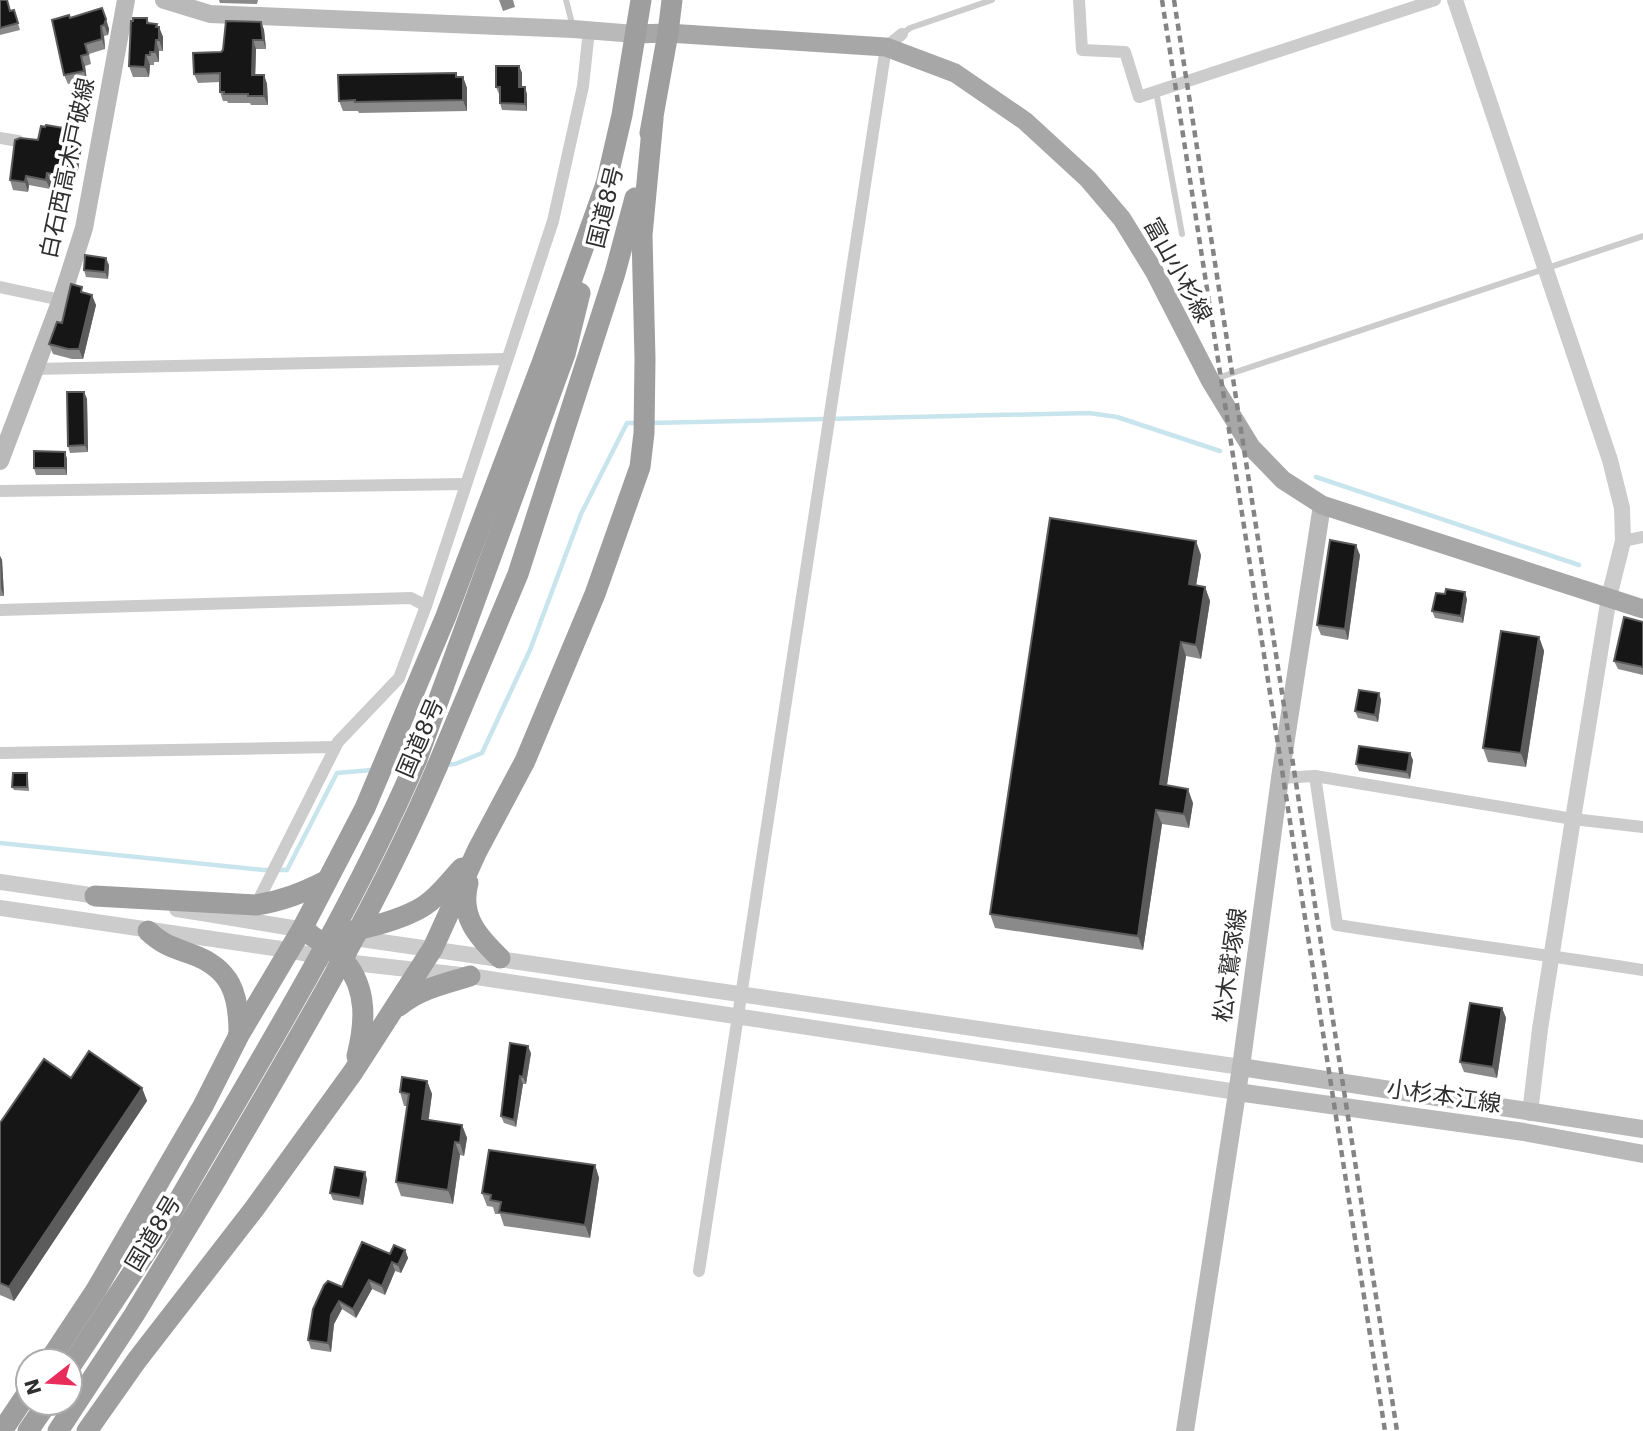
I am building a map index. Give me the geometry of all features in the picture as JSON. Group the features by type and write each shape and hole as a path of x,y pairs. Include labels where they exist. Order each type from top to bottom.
{"highway":[{"name":"国道8号","path":"427,763 565,354 622,114 641,0"},
{"name":"国道8号","path":"58,1431 140,1304 392,817 427,763 518,574 615,272 653,119 671,0"},
{"path":"87,1431 353,1072 433,948 477,851 525,761 595,594 639,467 643,433 645,359 642,235 653,119"},
{"path":"58,1347 96,1290 190,1129 239,1035 302,929 365,807 446,616 542,363 606,184"},
{"path":"336,935 383,923 418,910 439,894 477,851"},
{"path":"477,851 465,895 468,916 479,938 500,958"},
{"path":"95,896 256,905 292,897 326,881"},
{"path":"302,929 345,962 356,981 364,1005 363,1031 353,1072"},
{"path":"148,931 162,944 194,955 216,967 232,985 239,1009 239,1035"},
{"path":"391,1013 420,992 470,976"},
{"name":"国道8号","path":"83,1347 168,1219 208,1172"},
{"path":"2,1431 14,1413"}],"main road":[{"name":"白石西高木戸破線","path":"0,461 5,435 61,300 84,228 126,0"},
{"path":"164,0 210,14 581,29 635,34"},
{"name":"富山小杉線","path":"635,34 668,33 886,47 955,73 1025,121 1088,179 1122,219 1154,271 1210,380 1251,447 1283,480 1322,505 1643,609"},
{"name":"松木鷲塚線","path":"1185,1431 1241,1068 1280,778 1322,505"},
{"name":"小杉本江線","path":"1241,1068 1643,1129"},
{"name":"小杉本江線","path":"1237,1092 1524,1132 1643,1154"}],"street":[{"path":"1079,0 1082,50 1125,52 1139,97 1435,0"},
{"path":"1455,0 1610,460 1622,508 1623,541 1609,597 1530,1113"},
{"path":"256,905 335,747 399,678 426,606 553,221 583,86 581,29"},
{"path":"699,1271 886,47 902,34"},
{"path":"0,138 18,141"},
{"path":"0,287 61,300"},
{"path":"34,369 506,359"},
{"path":"0,491 466,484"},
{"path":"1623,541 1643,537"},
{"path":"0,610 411,598 426,606"},
{"path":"0,752 335,747"},
{"path":"1315,776 1336,925 1643,971"},
{"path":"1280,778 1315,776 1573,819 1643,827"},
{"path":"0,882 336,935 1241,1068"},
{"path":"0,908 289,950 345,962 470,976 1237,1092"}],"lane":[{"path":"566,0 581,29"},
{"path":"902,34 910,28 992,0"},
{"path":"1156,91 1182,234"},
{"path":"1210,380 1643,236"}],"building":[{"path":"0,0 7,0 18,23 0,28"},
{"path":"102,8 106,19 101,26 102,39 85,44 88,54 81,56 84,71 64,75 52,20 69,15 70,18"},
{"path":"133,18 147,18 147,23 157,24 156,27 159,27 155,52 146,55 145,67 129,66"},
{"path":"226,21 261,22 263,40 253,40 252,75 264,75 264,96 224,94 220,92 220,73 194,74 193,53 223,50"},
{"path":"496,66 519,66 519,87 525,87 525,104 500,103 500,87 496,87"},
{"path":"456,73 456,77 463,77 463,100 339,101 338,75"},
{"path":"41,126 64,128 63,134 78,137 73,166 71,169 60,167 58,175 47,173 46,180 26,176 25,182 10,180 15,140 38,140"},
{"path":"85,255 106,258 105,272 84,270"},
{"path":"71,284 82,287 81,292 92,295 79,349 49,344 57,322 62,323"},
{"path":"67,392 84,392 85,445 68,446"},
{"path":"34,451 65,452 65,468 34,468"},
{"path":"1050,518 1196,541 1189,584 1205,587 1196,645 1181,642 1160,784 1188,789 1184,814 1156,810 1138,936 990,914"},
{"path":"1330,540 1356,545 1345,629 1317,625"},
{"path":"1446,589 1465,592 1461,616 1432,611 1436,593 1445,594"},
{"path":"1624,617 1643,622 1643,667 1614,661"},
{"path":"1501,631 1539,637 1521,753 1483,748"},
{"path":"1359,690 1379,693 1375,715 1355,711"},
{"path":"1359,746 1410,753 1407,772 1356,764"},
{"path":"13,773 27,773 27,787 12,787"},
{"path":"1470,1003 1502,1008 1493,1067 1460,1062"},
{"path":"510,1043 528,1046 523,1077 520,1076 514,1120 501,1116"},
{"path":"89,1051 142,1088 9,1287 0,1283 0,1123 44,1059 71,1078"},
{"path":"402,1077 427,1081 422,1119 462,1125 460,1143 455,1142 448,1190 396,1182 409,1094 400,1092"},
{"path":"489,1150 595,1165 585,1225 499,1212 501,1202 490,1200 491,1195 482,1193"},
{"path":"335,1167 365,1172 360,1198 330,1193"},
{"path":"362,1242 390,1254 394,1245 405,1250 398,1265 392,1262 382,1286 369,1280 353,1309 339,1301 331,1315 328,1343 308,1340 313,1309 324,1285 328,1281 342,1287"}],"waterway":[{"path":"650,423 1089,413 1117,417 1220,451"},
{"path":"444,765 455,764 482,753 530,650 581,514 627,423 637,423"},
{"path":"1316,477 1579,565"},
{"path":"388,769 407,768"},
{"path":"0,843 263,870 287,870 337,773 372,770"}],"railway":[{"path":"1162,0 1385,1431"},
{"path":"1174,0 1397,1431"}]}
